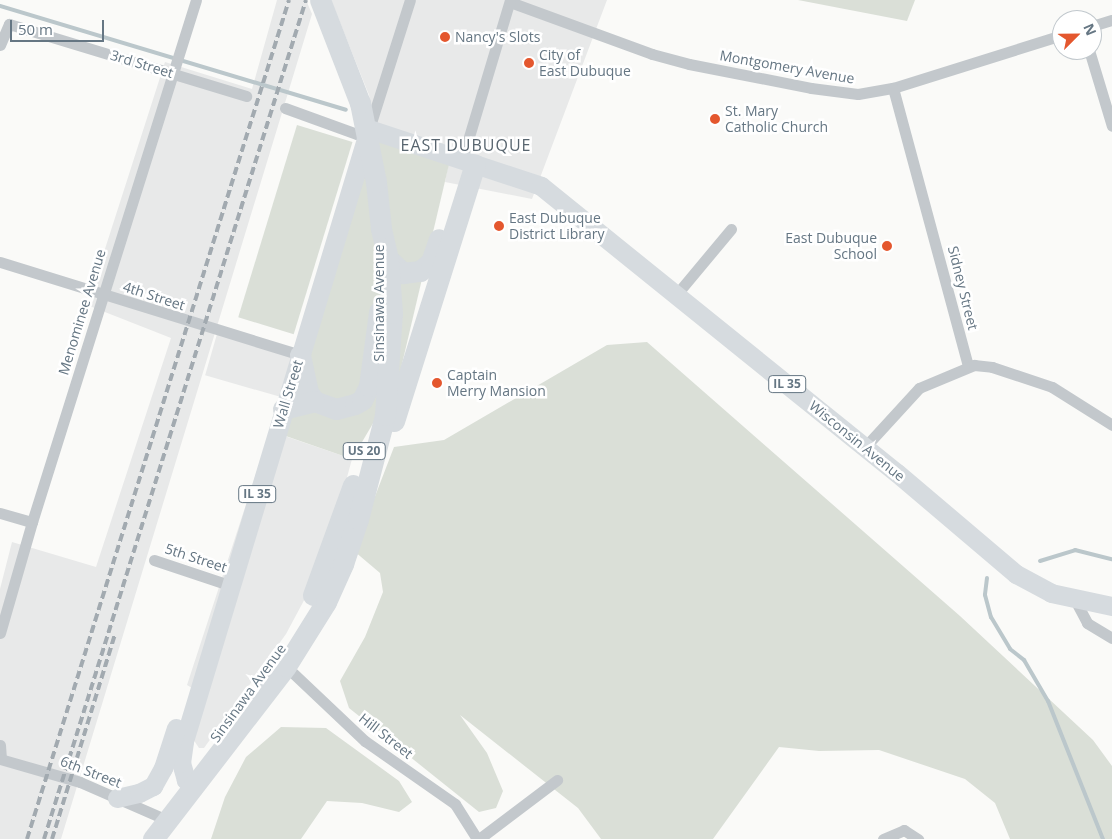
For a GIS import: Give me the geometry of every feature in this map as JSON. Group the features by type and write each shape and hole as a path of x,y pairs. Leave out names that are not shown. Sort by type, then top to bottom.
{"highway":[{"name":"US 20","path":"320,0 360,103 376,182 381,228"},
{"path":"388,259 403,273 420,271 431,262 468,162"},
{"path":"360,510 391,430 468,162"},
{"name":"Sinsinawa Avenue","path":"137,839 162,817 190,783 326,602 343,564 374,464 388,392 392,330 388,259 381,228"},
{"name":"Sinsinawa Avenue","path":"280,661 320,582 361,462 375,402 380,359 381,228"},
{"path":"283,409 314,401 336,409 362,400 369,386 379,312"},
{"path":"300,355 308,392 314,401"},
{"name":"Sinsinawa Avenue","path":"153,839 162,817"}],"main road":[{"name":"IL 35","path":"369,128 468,162"},
{"name":"Wall Street","path":"190,783 181,763 181,751 229,585 369,128"},
{"name":"Wisconsin Avenue","path":"468,162 541,186 865,447 1016,574 1051,593 1075,600 1112,606"},
{"path":"117,798 146,790 158,780 182,707 198,691"}],"street":[{"name":"Menominee Avenue","path":"0,634 32,522 196,0"},
{"name":"Wall Street","path":"369,128 410,0"},
{"path":"468,162 510,1"},
{"name":"Montgomery Avenue","path":"510,1 652,54 716,70 839,93 874,93 1052,38"},
{"name":"3rd Street","path":"0,45 9,24 174,69 246,96"},
{"path":"1092,60 1112,126"},
{"name":"Sidney Street","path":"893,88 968,366"},
{"path":"285,108 358,134 369,128"},
{"path":"676,294 731,229"},
{"name":"4th Street","path":"0,262 300,355"},
{"path":"865,447 919,388 968,366 986,366 1036,381 1112,425"},
{"path":"0,512 32,522"},
{"name":"5th Street","path":"154,560 229,585"},
{"path":"1075,600 1087,623 1112,638"},
{"name":"Hill Street","path":"280,661 365,741 454,804 478,839"},
{"path":"0,745 0,759"},
{"name":"6th Street","path":"0,759 71,778 162,817"},
{"path":"478,839 557,780"},
{"path":"888,836 909,831 918,839"}],"shaded area":[{"path":"277,0 306,0 312,14 61,839 0,839 0,589 12,542 96,567 171,338 87,305 165,62 252,89"},
{"path":"331,0 607,0 532,199 445,182 449,160 377,131 369,95"},
{"path":"798,0 915,0 907,21"},
{"path":"297,125 352,142 294,334 238,317"},
{"path":"373,131 450,160 398,381 352,459 277,433"},
{"path":"217,334 292,355 280,397 205,375"},
{"path":"647,342 960,616 1093,740 1112,766 1112,839 1010,839 995,803 965,779 879,750 819,751 779,747 713,839 601,839 578,808 460,715 487,753 503,791 496,808 479,812 349,708 340,681 365,637 383,592 380,573 354,551 394,447 444,440 607,345"},
{"path":"270,431 352,459 331,536 309,591 286,634 204,748 199,748 193,739 205,696 187,685"},
{"path":"281,727 326,728 399,781 412,802 399,812 362,803 327,801 301,839 211,839 225,797 246,757"}],"waterway":[{"path":"0,6 346,110"},
{"path":"1040,561 1075,550 1112,559"},
{"path":"987,578 985,595 991,617 1010,649 1024,660 1048,701 1103,839"}],"railway":[{"path":"27,839 289,0"},
{"path":"44,839 306,0"},
{"path":"52,839 115,634"}],"place":[{"name":"Nancy's Slots","path":"445,37"},
{"name":"City of East Dubuque","path":"529,63"},
{"name":"St. Mary Catholic Church","path":"715,119"},
{"name":"East Dubuque District Library","path":"499,226"},
{"name":"East Dubuque School","path":"887,246"},
{"name":"Captain Merry Mansion","path":"437,383"}],"district":[{"name":"EAST DUBUQUE","path":"466,145"}]}
